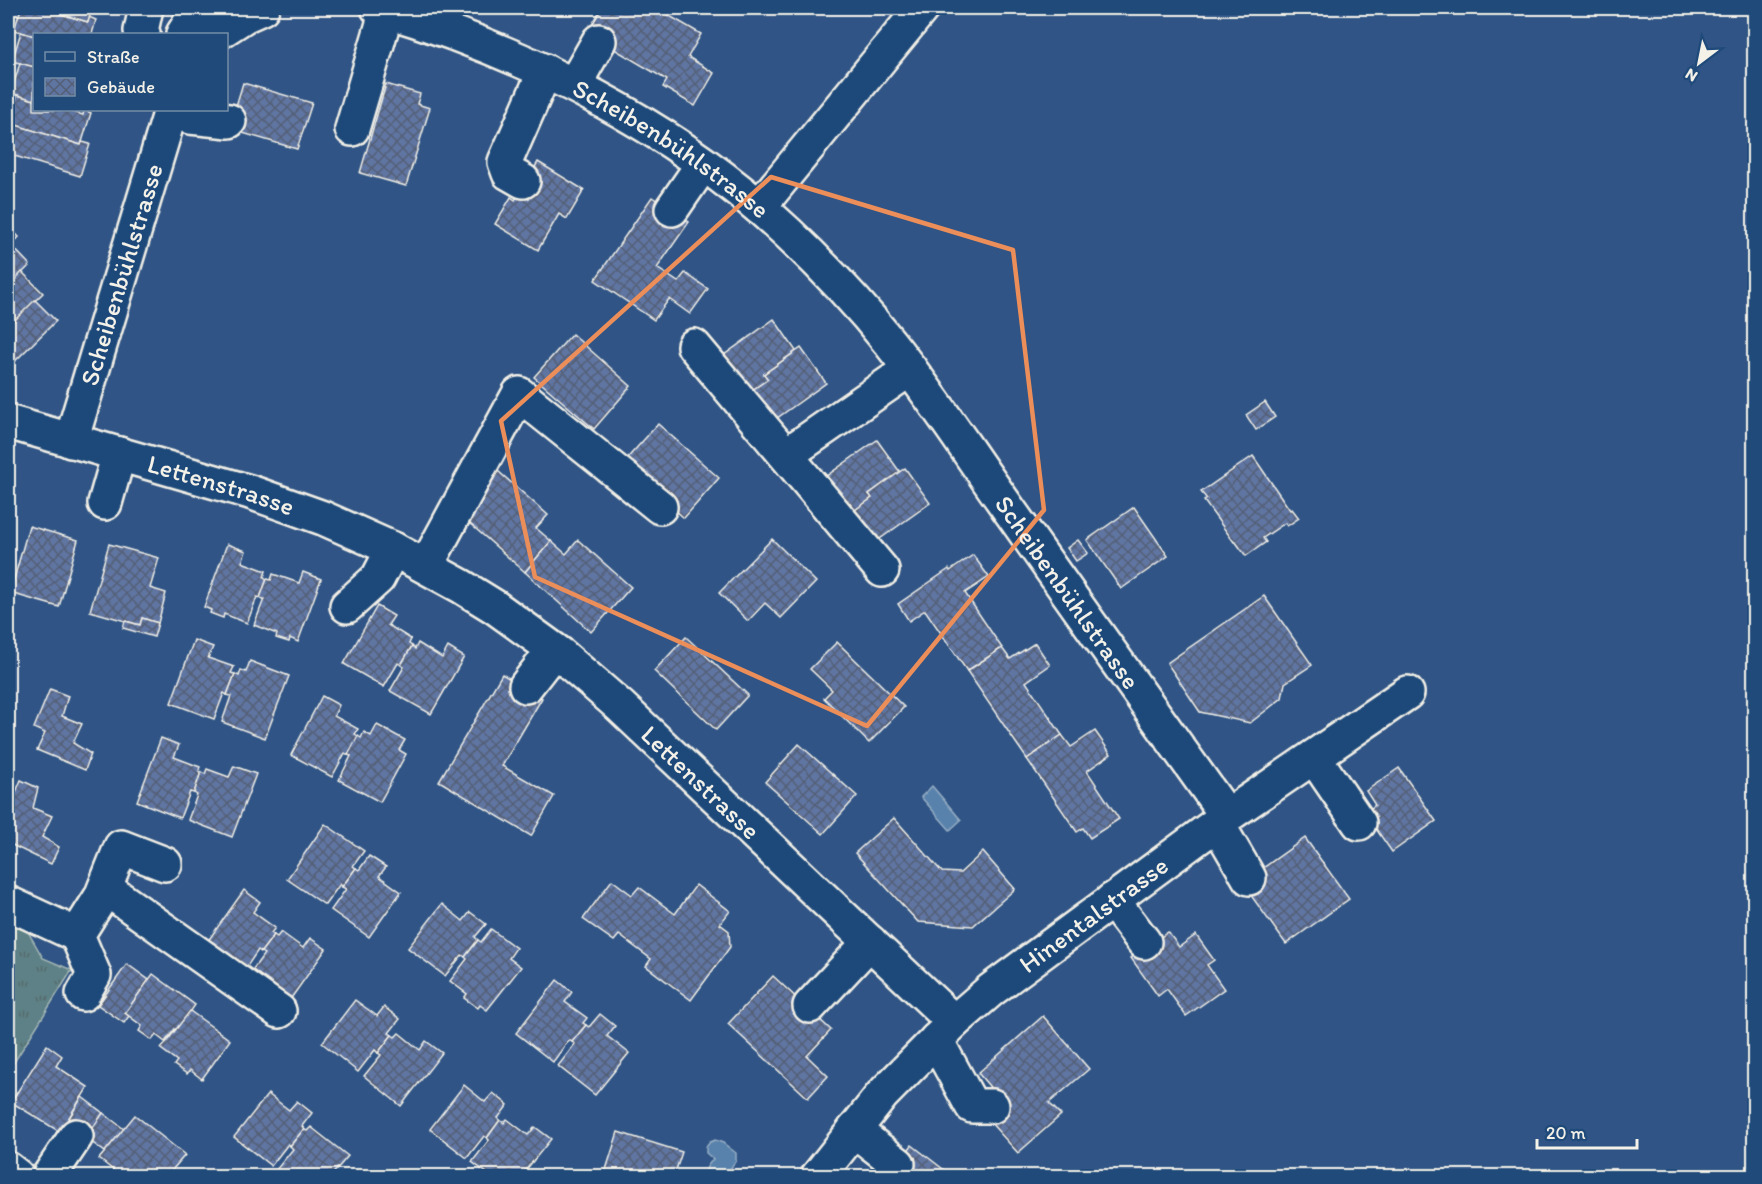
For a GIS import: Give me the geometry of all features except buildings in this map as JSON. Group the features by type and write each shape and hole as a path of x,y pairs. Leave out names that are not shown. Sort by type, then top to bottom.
{"street":[{"path":"142,33 146,8"},
{"path":"184,33 190,23 206,8"},
{"path":"218,33 244,16 262,8"},
{"path":"759,207 922,8"},
{"path":"352,129 383,9"},
{"name":"Scheibenbühlstrasse","path":"383,9 469,38 545,71 574,85 644,126 703,164 759,207 843,288 910,369 1116,662 1222,819 1250,878"},
{"path":"574,85 599,41"},
{"path":"523,181 509,173 505,162 545,71"},
{"name":"Scheibenbühlstrasse","path":"71,441 171,111"},
{"path":"174,111 190,117 229,121"},
{"path":"672,209 703,164"},
{"path":"694,346 882,570"},
{"path":"786,454 910,369"},
{"path":"426,566 519,394 660,507"},
{"name":"Lettenstrasse","path":"8,422 268,498 381,543 426,566 495,607 554,650 620,706 870,942 945,1031 972,1106 992,1106"},
{"path":"105,503 119,454"},
{"path":"526,686 554,650"},
{"name":"Hinentalstrasse","path":"818,1176 882,1095 945,1031 1024,964 1222,819 1407,693"},
{"path":"1314,757 1359,823"},
{"path":"77,935 105,888 121,846 165,864"},
{"path":"105,888 279,1011"},
{"path":"1112,900 1144,942"},
{"path":"8,903 77,935 94,975 83,994"},
{"path":"810,1006 870,942"},
{"path":"854,1130 898,1164"},
{"path":"49,1176 76,1136"},
{"path":"8,1169 17,1176"}],"highlighted area":[{"path":"771,177 1013,250 1044,510 867,726 535,577 501,421"}],"green space":[{"path":"8,922 27,930 43,958 72,970 8,1072"}],"water":[{"path":"932,786 961,820 950,830 921,797"},
{"path":"715,1140 736,1153 736,1160 726,1176 707,1176 706,1174 707,1167 713,1159 706,1153 706,1147"}]}
